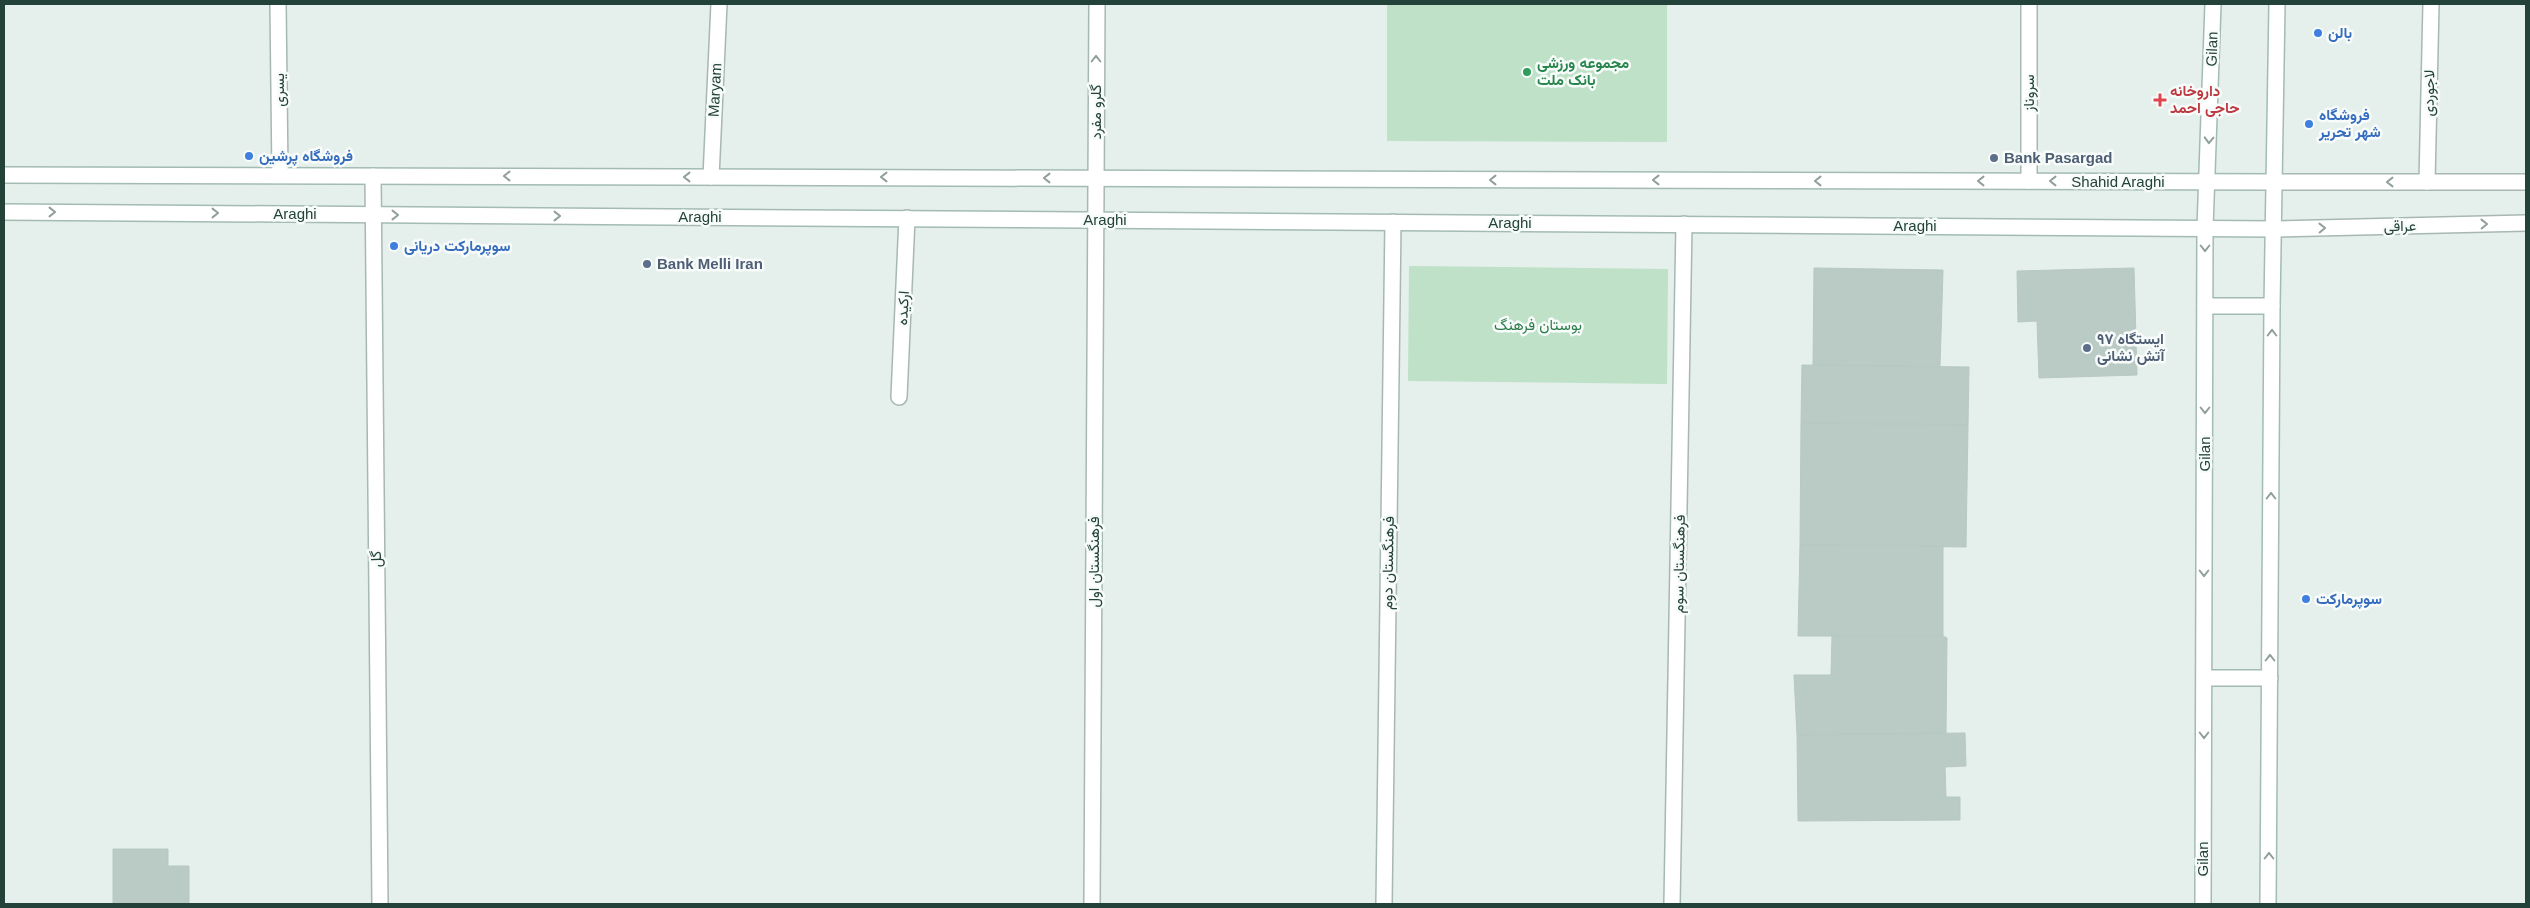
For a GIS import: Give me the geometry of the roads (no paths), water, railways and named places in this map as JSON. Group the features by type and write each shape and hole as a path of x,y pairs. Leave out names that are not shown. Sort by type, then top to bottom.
{"main road":[{"name":"یسری","path":"278,4 280,175"},
{"name":"Maryam","path":"711,177 719,4"},
{"name":"گلرو مفرد","path":"1095,220 1097,4"},
{"name":"سروناز","path":"2029,4 2029,182"},
{"name":"Gilan","path":"2203,904 2205,306 2213,4"},
{"path":"2268,904 2272,306 2277,4"},
{"name":"لاجوردی","path":"2427,182 2431,4"},
{"path":"4,175 2029,182"},
{"name":"گل","path":"373,176 380,904"},
{"name":"Shahid Araghi","path":"2029,182 2274,182"},
{"path":"2274,182 2526,182"},
{"name":"Araghi","path":"4,212 2206,228"},
{"name":"ارکیده","path":"899,397 907,218"},
{"name":"فرهنگستان اول","path":"1092,904 1095,220"},
{"name":"فرهنگستان دوم","path":"1384,904 1393,222"},
{"name":"عراقی","path":"2206,228 2273,229 2526,223"},
{"name":"فرهنگستان سوم","path":"1672,904 1684,224"},
{"path":"2205,306 2272,306"},
{"path":"2204,678 2270,678"}],"place":[{"name":"بالن","path":"2318,33"},
{"name":"مجموعه ورزشی بانک ملت","path":"1527,72"},
{"name":"داروخانه حاجی احمد","path":"2160,100"},
{"name":"فروشگاه شهر تحریر","path":"2309,124"},
{"name":"فروشگاه پرشین","path":"249,156"},
{"name":"Bank Pasargad","path":"1994,158"},
{"name":"سوپرمارکت دریانی","path":"394,246"},
{"name":"Bank Melli Iran","path":"647,264"},
{"name":"ایستگاه ۹۷ آتش نشانی","path":"2087,348"},
{"name":"سوپرمارکت","path":"2306,599"}],"park label":[{"name":"بوستان فرهنگ","path":"1538,325"}]}
